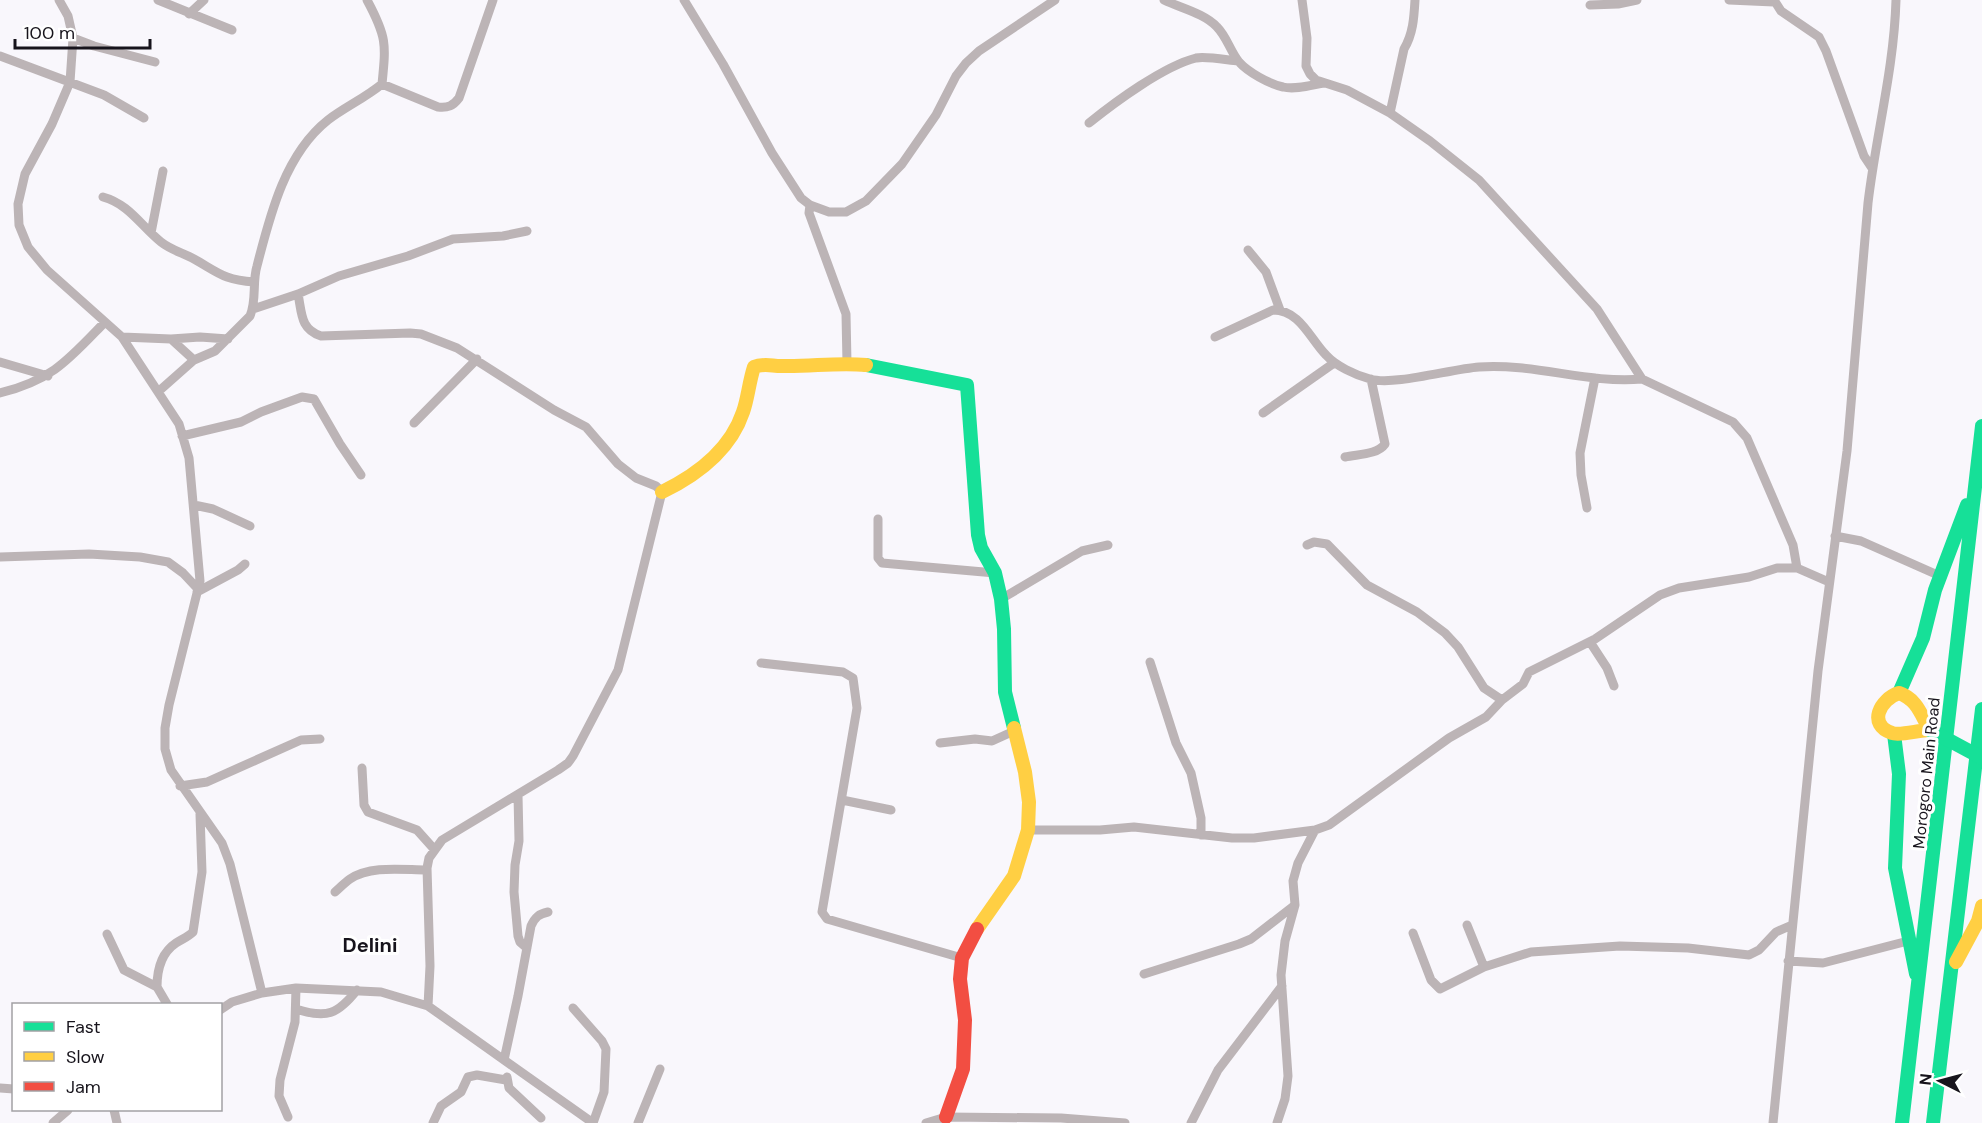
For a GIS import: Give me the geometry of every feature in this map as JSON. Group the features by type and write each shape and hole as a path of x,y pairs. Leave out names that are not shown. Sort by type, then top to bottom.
{"main road":[{"path":"662,492 700,471 728,441 742,414 754,367 760,364 869,365 967,385 978,535 981,548 995,573 1001,599 1004,629 1004,686 1029,802 1028,830 1014,876 971,938 962,958 960,979 965,1020 963,1069 946,1117"},
{"name":"Morogoro Main Road","path":"1902,1123 1982,426"},
{"path":"1899,693 1923,638 1940,576 1976,482"},
{"path":"1929,730 1918,705 1909,695 1899,693 1885,698 1880,705 1878,717 1888,732 1902,734 1915,730 1929,730 1982,758"},
{"path":"1933,1123 1982,709"},
{"path":"1894,734 1899,774 1895,868 1908,941 1919,985"},
{"path":"1951,971 1978,921 1982,906"}],"street":[{"path":"59,0 68,16 73,38 70,82 52,124 25,174 18,204 19,225 28,247 47,270 122,337 179,424 189,458 200,581 165,728 165,749 171,771 180,786 222,843 230,864 262,993"},
{"path":"158,0 232,30"},
{"path":"189,14 204,0"},
{"path":"367,0 382,31 386,47 382,84"},
{"path":"382,84 438,107 444,108 456,103 493,0"},
{"path":"684,0 723,64 772,153 801,198 810,205 829,212 846,212 866,201 902,164 936,116 956,76 966,63 1055,0"},
{"path":"1164,0 1212,22 1224,36 1238,61 1251,71 1281,87 1324,83"},
{"path":"1302,0 1307,38 1306,66 1310,74 1324,83 1347,90 1390,113 1444,152 1494,194 1597,309 1642,379"},
{"path":"1390,113 1404,49 1412,33 1415,0"},
{"path":"1590,5 1637,0"},
{"path":"1729,0 1774,1 1781,11 1819,37 1860,147 1872,168"},
{"path":"1773,1123 1788,961 1834,536 1847,451 1867,249 1872,168 1890,76 1896,0"},
{"path":"73,38 93,46 155,62"},
{"path":"0,56 104,95 144,118"},
{"path":"1089,123 1113,104 1175,66 1198,57 1238,61"},
{"path":"159,391 194,360 214,351 250,316 253,309 256,268 276,200 294,159 310,137 329,119 382,84"},
{"path":"151,233 163,171"},
{"path":"103,197 115,200 125,207 170,249 233,280 254,282"},
{"path":"810,205 809,213 846,314 847,363"},
{"path":"253,309 298,294 339,276 408,256 453,239 503,236 527,231"},
{"path":"1248,250 1266,272 1280,310"},
{"path":"298,294 304,325 314,334 321,336 376,333 422,334 458,348 554,410 586,427 618,464 636,478 656,486 662,492 618,670 568,763 442,840 429,858 427,870 430,966 428,1006"},
{"path":"1215,338 1273,310 1280,310 1302,323 1324,354 1334,363 1371,379 1395,379 1481,367 1512,367 1610,380 1642,379 1732,422 1741,429 1793,545 1797,568"},
{"path":"0,393 34,384 48,376 68,361 105,322"},
{"path":"122,337 228,339"},
{"path":"171,339 194,360"},
{"path":"414,423 438,402 477,359"},
{"path":"0,362 48,376"},
{"path":"1263,413 1334,363"},
{"path":"1587,508 1580,453 1595,378"},
{"path":"1345,457 1373,452 1385,444 1371,379"},
{"path":"182,436 241,422 261,412 302,397 309,397 314,399 361,475"},
{"path":"194,505 213,509 250,526"},
{"path":"878,519 878,558 880,562 995,573"},
{"path":"1834,536 1861,541 1940,576"},
{"path":"1307,545 1314,542 1328,544 1367,585 1417,612 1445,633 1458,647 1484,688 1502,700"},
{"path":"1001,599 1082,551 1108,545"},
{"path":"0,557 96,554 149,558 168,562 183,573 198,590"},
{"path":"198,590 238,570 245,564"},
{"path":"1028,830 1100,830 1134,827 1232,838 1254,838 1315,830 1329,825 1449,738 1486,717 1502,700 1524,684 1529,672 1590,642 1660,595 1679,588 1743,578 1777,568 1797,568 1829,582"},
{"path":"1590,642 1607,668 1614,686"},
{"path":"1150,662 1176,743 1191,773 1201,818 1202,835"},
{"path":"762,663 843,672 853,678 856,708 822,912 828,919 962,958"},
{"path":"940,743 975,739 992,741 1014,731"},
{"path":"180,786 207,782 301,740 320,739"},
{"path":"362,768 364,805 368,812 417,830 434,849"},
{"path":"518,795 519,841 514,892 518,936 520,942 527,948"},
{"path":"842,800 891,810"},
{"path":"166,1003 157,987 157,971 165,953 193,932 202,872 200,812"},
{"path":"1277,1123 1285,1099 1288,1076 1282,986 1285,941 1294,905 1293,881 1315,830"},
{"path":"335,892 350,879 362,873 377,870 427,870"},
{"path":"1144,975 1251,939 1294,905"},
{"path":"541,1118 509,1088 506,1080 527,948 534,919 548,912"},
{"path":"1467,925 1484,967"},
{"path":"1413,933 1431,980 1440,989 1484,967 1531,952 1620,946 1688,948 1749,955 1759,950 1776,932 1792,925"},
{"path":"107,934 124,970 157,987"},
{"path":"1788,961 1823,963 1908,941"},
{"path":"1191,1123 1218,1070 1282,986"},
{"path":"288,1117 279,1096 280,1080 295,1022 297,988"},
{"path":"222,1009 232,1002 262,993 297,988 381,992 428,1006 593,1123 604,1092 606,1049 602,1041 573,1008"},
{"path":"296,1009 318,1013 334,1012 343,1008 357,990"},
{"path":"638,1123 660,1069"},
{"path":"433,1123 441,1106 461,1092 468,1077 477,1075 506,1080"},
{"path":"53,1123 67,1111"},
{"path":"926,1123 946,1117 1125,1123"}],"traffic: fast":[{"path":"866,365 967,385 978,535 981,548 995,573 1001,599 1005,692 1014,728"},
{"path":"1902,1123 1982,426"},
{"path":"1899,693 1923,638 1935,590 1967,505"},
{"path":"1933,1123 1982,709"},
{"path":"1930,730 1982,758"},
{"path":"1894,734 1899,774 1895,868 1916,974"}],"traffic: slow":[{"path":"662,492 700,470 730,439 743,412 754,367 764,365 866,365"},
{"path":"1899,693 1914,703 1930,730 1895,734 1884,729 1878,718 1879,712 1886,701 1899,693"},
{"path":"977,929 1014,876 1028,830 1029,802 1025,772 1014,728"},
{"path":"1956,962 1978,921 1982,906"}],"traffic: jam":[{"path":"946,1117 963,1069 965,1020 960,979 962,958 977,929"}],"district":[{"name":"Delini","path":"370,945"}]}
